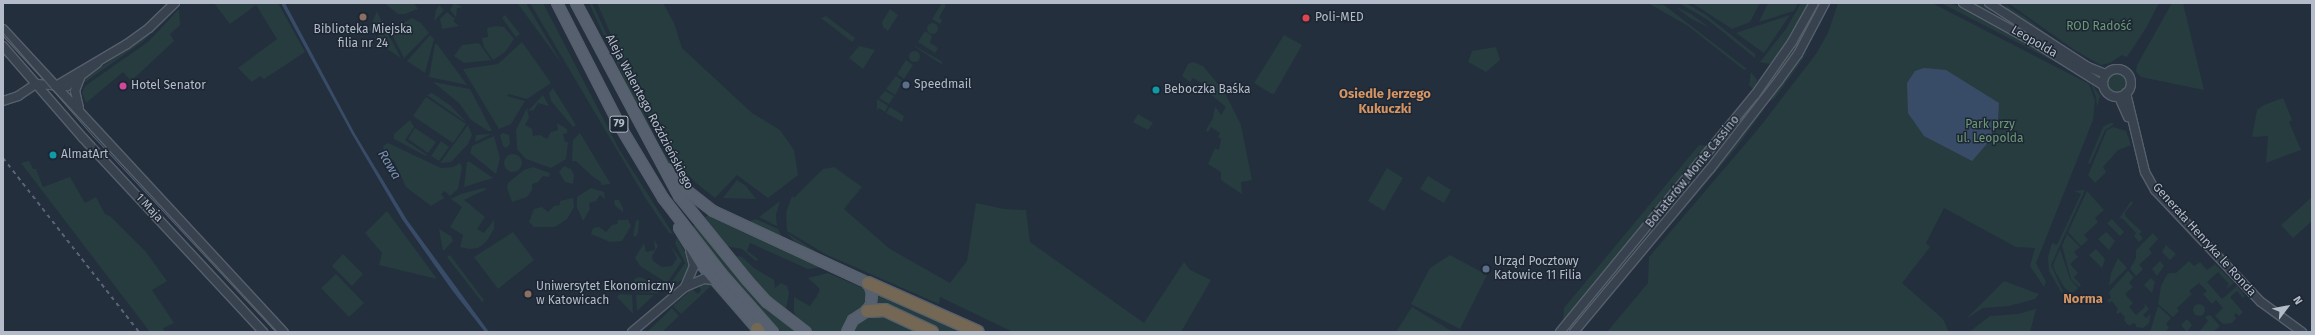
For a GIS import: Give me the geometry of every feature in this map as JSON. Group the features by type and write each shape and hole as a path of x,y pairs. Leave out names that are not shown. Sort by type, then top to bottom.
{"highway":[{"path":"868,283 978,332"},
{"path":"867,311 885,310 932,332"}],"main road":[{"path":"551,3 580,47"},
{"name":"79","path":"557,3 640,163 663,198 708,258 773,332"},
{"name":"Aleja Walentego Roździeńskiego","path":"576,3 678,196 717,245 767,302 806,332"},
{"path":"584,3 609,66"},
{"path":"656,155 686,190 713,211 868,283 873,296 867,311 853,320 847,332"},
{"name":"79","path":"663,198 687,243 714,280 759,331"}],"street":[{"path":"3,101 18,96 36,84 67,86 80,78 98,62 144,32 175,3"},
{"name":"Bohaterów Monte Cassino","path":"1560,332 1755,94 1792,42 1814,3"},
{"name":"Bohaterów Monte Cassino","path":"1574,332 1710,169 1780,80 1798,54 1825,3"},
{"name":"Leopolda","path":"1963,3 2058,56 2103,86"},
{"name":"Leopolda","path":"1989,3 2088,67 2105,74"},
{"path":"1994,20 2000,9"},
{"name":"1 Maja","path":"3,29 284,332"},
{"name":"1 Maja","path":"3,46 53,103 264,332"},
{"path":"53,103 56,86 84,67 98,62"},
{"path":"2119,68 2127,73 2131,82 2123,95 2110,95 2103,86 2105,74 2119,68"},
{"path":"36,84 40,69"},
{"path":"80,78 75,96 83,115"},
{"name":"Generała Henryka le Ronda","path":"2123,95 2134,128 2145,172 2155,190 2261,302 2302,332"},
{"path":"685,287 694,266 687,243"},
{"path":"632,332 685,287 704,279 714,280"}],"green space":[{"path":"214,3 278,3 305,52 264,79 260,76 252,82 238,68 277,39 256,5 230,24"},
{"path":"384,3 414,3 418,9 405,14 398,14"},
{"path":"454,3 463,7 457,8 456,17 450,10"},
{"path":"517,3 526,3 562,64 518,4"},
{"path":"530,3 543,3 619,149 673,234 669,233 646,199"},
{"path":"589,3 592,3 659,145 679,173 700,194 699,197 673,171 662,154 631,94"},
{"path":"597,3 663,3 674,23 682,48 752,113 780,130 794,150 798,175 768,198 737,175 715,198 696,183 676,162 662,141 639,98"},
{"path":"942,3 946,5 939,18 942,20 940,24 932,19"},
{"path":"1648,3 1664,5 1747,69 1744,70 1688,26"},
{"path":"1679,3 1686,3 1706,15 1755,54 1755,58 1708,20"},
{"path":"1692,3 1760,3 1750,22 1732,29"},
{"path":"1768,3 1798,3 1794,11 1759,22"},
{"path":"1801,3 1810,3 1779,54 1770,64 1760,62 1786,29"},
{"name":"Park przy ul. Leopolda","path":"1838,3 1932,3 2089,84 2095,101 2093,120 2036,263 2046,282 2044,287 2030,266 2035,248 2016,247 1944,208 1926,243 1930,247 1902,283 1943,319 1949,332 1607,332 1648,283 1649,257 1759,128 1816,54 1828,33"},
{"path":"1941,3 1950,3 1974,13 2054,56 2086,78"},
{"path":"1970,3 1981,3 1995,11 1988,12"},
{"name":"ROD Radość","path":"2008,3 2159,3 2146,28 2127,57 2122,55 2110,63 2101,65 2076,51"},
{"path":"2172,3 2183,3 2204,90 2141,77 2136,72 2137,65"},
{"path":"439,5 444,10 434,21 436,10"},
{"path":"2005,5 2022,15 2077,56 2070,53 2007,9"},
{"path":"1676,7 1691,14 1710,28 1690,18"},
{"path":"179,9 180,25 170,34 174,41 131,81 123,72 86,103 82,93 85,86 148,42"},
{"path":"890,9 898,15 888,31 883,27 882,22"},
{"path":"377,11 383,25 381,30 373,35 369,30"},
{"path":"447,12 455,19 453,21 459,26 442,29 440,19"},
{"path":"505,15 520,34 516,37 502,18"},
{"path":"1790,15 1764,53 1736,33"},
{"path":"826,16 855,38 852,42 821,18"},
{"path":"169,17 142,42 81,85 85,78 140,41"},
{"path":"1810,17 1795,51 1780,72 1776,74"},
{"path":"412,18 421,23 429,33 404,58 390,30"},
{"path":"932,22 936,24 938,28 936,32 932,34 928,32 926,28 928,24"},
{"path":"495,26 504,27 514,39 505,52 493,60 484,47 482,38 488,37 487,28"},
{"path":"386,31 401,58 376,42 374,38"},
{"path":"925,31 932,36 930,43 938,48 935,53 918,42"},
{"path":"430,35 434,39 425,73 407,61"},
{"path":"1284,35 1302,45 1274,94 1254,83"},
{"path":"522,42 551,83 527,99 509,94 507,96 525,101 511,124 499,129 463,69 498,64"},
{"path":"479,43 491,60 464,63 454,56 462,45"},
{"path":"435,44 437,44 467,85 429,77"},
{"path":"1813,45 1775,98 1769,102 1790,73"},
{"path":"859,46 875,50 863,69 849,58"},
{"path":"915,47 941,61 943,65"},
{"path":"1496,47 1500,60 1486,72 1468,62 1472,51"},
{"path":"914,50 918,52 920,56 918,60 914,62 910,60 908,56 910,52"},
{"path":"906,60 913,65 904,79 897,74"},
{"path":"1193,62 1203,66 1224,91 1241,125 1252,180 1241,182 1242,194 1221,180 1221,172 1208,164 1215,148 1219,150 1221,139 1218,137 1220,133 1211,127 1208,132 1206,130 1213,118 1215,106 1221,115 1226,107 1209,93 1211,88 1193,78 1190,82 1182,76 1188,64"},
{"path":"1751,72 1757,80 1754,90 1749,85"},
{"path":"2116,72 2123,75 2126,82 2123,89 2116,92 2109,89 2106,82 2109,75"},
{"path":"896,76 903,81 895,95 886,89"},
{"path":"433,82 470,89 492,131 488,131 471,120 459,103"},
{"path":"2091,83 2100,96 2097,107 2096,97"},
{"path":"553,88 576,125 573,127 551,101 549,93"},
{"path":"885,91 894,96 889,104 879,98"},
{"path":"432,93 451,106 467,123 427,95"},
{"path":"543,95 549,106 538,103 534,110 528,111"},
{"path":"426,97 466,124 453,143 413,116"},
{"path":"2283,98 2292,120 2289,122 2301,150 2266,163 2268,136 2252,137 2257,110 2264,105"},
{"path":"877,99 888,106 885,112 879,108 877,111"},
{"path":"890,107 904,116 902,122 886,113"},
{"path":"1766,107 1736,148 1641,260 1641,257"},
{"path":"527,108 529,118 525,125 532,129 533,136 540,135 547,139 551,132 558,130 557,123 567,129 567,133 563,134 565,142 568,142 566,159 551,168 526,159 517,149 516,130"},
{"path":"1138,114 1153,123 1148,130 1133,122"},
{"path":"410,120 414,127 405,140 427,155 426,156 394,139 394,134"},
{"path":"2113,123 2113,125 2105,130 2090,164 2088,163 2103,127"},
{"path":"468,125 472,135 468,144 451,162 440,163"},
{"path":"2113,127 2126,131 2131,145 2118,150 2103,167 2106,172 2095,183 2088,175 2107,130"},
{"path":"415,128 436,142 428,153 408,139"},
{"path":"503,133 509,135 510,144 506,148 503,146 500,135"},
{"path":"580,133 610,184 601,185 601,182 576,161 572,161 573,140"},
{"path":"491,134 475,142 476,135"},
{"path":"494,136 500,158 496,174 470,153 472,146"},
{"path":"441,141 449,147 439,161 431,156"},
{"path":"388,143 441,168 453,167 460,163 462,167 458,189 450,196 445,191 441,194 444,198 431,206 406,187 394,161 384,153 383,146"},
{"path":"1699,145 1706,146 1701,156 1563,322 1564,308"},
{"path":"513,154 519,157 522,163 519,169 513,172 507,169 504,163 507,157"},
{"path":"29,161 33,169 36,169 43,187 70,177 85,203 96,197 105,214 110,216 146,252 167,281 152,290 174,323 163,328 165,332 150,332 21,163"},
{"path":"467,162 470,162 493,178 464,187"},
{"path":"564,166 571,169 574,175 573,184 565,182 559,172"},
{"path":"533,167 550,173 549,177 543,176 538,182 532,184 532,190 527,197 512,202 507,188 508,183 524,170"},
{"path":"834,167 862,187 844,209 890,249 950,283 967,261 976,203 1004,209 1026,210 1030,242 1144,323 1184,262 1190,270 1211,280 1181,332 1013,332 940,297 939,304 825,254 787,231 786,213 792,196 794,198 823,169"},
{"path":"1387,168 1403,178 1384,211 1368,201"},
{"path":"1428,176 1451,190 1444,203 1420,189"},
{"path":"737,180 746,186 756,199 723,198"},
{"path":"483,188 487,189 464,200 485,217 477,229 484,233 494,220 494,229 486,242 478,248 469,249 460,247 463,235 450,227 462,207 451,199 461,194"},
{"path":"591,188 604,192 605,199 600,195 596,201 589,203 590,209 583,221 577,207 577,197"},
{"path":"2085,190 2051,265 2065,296 2064,297 2049,271 2048,257 2052,243 2057,245 2081,194 2075,191"},
{"path":"2087,191 2104,210 2095,218 2098,222 2084,235 2088,240 2081,246 2068,232"},
{"path":"2312,197 2312,221 2293,238 2281,225"},
{"path":"573,198 574,207 567,219 555,227 534,227 529,222 534,209 542,207 548,212 554,206 560,205 560,201"},
{"path":"614,200 619,200 623,208 623,212 615,206"},
{"path":"780,201 776,215 777,226 759,217"},
{"path":"2131,201 2133,203 2125,212 2125,216 2142,232 2139,234 2143,238 2139,242 2134,236 2136,233 2122,218 2119,219"},
{"path":"387,211 437,279 379,265 382,253 365,233"},
{"path":"710,214 823,267 808,269 750,243 747,251 758,259 756,261 742,249 725,246 703,219"},
{"path":"627,218 631,226 622,241 610,242 591,234 593,228 599,227 606,232 612,225 618,224 617,220 627,220"},
{"path":"756,219 778,229 783,239 747,222"},
{"path":"2112,219 2124,232 2120,236 2107,223"},
{"path":"639,220 638,233 636,237 633,235 636,221"},
{"path":"695,225 726,262 799,332 781,332 712,253 692,227"},
{"path":"439,229 451,236 453,241 443,251"},
{"path":"513,232 534,260 498,289 474,257"},
{"path":"2106,232 2115,241 2109,250 2098,239"},
{"path":"787,233 823,256 881,281 878,283 824,258 794,241"},
{"path":"2153,233 2158,239 2149,249 2152,253 2139,265 2143,269 2136,276 2130,269 2136,258 2136,250"},
{"path":"2067,234 2080,247 2074,252 2078,257 2070,264 2078,273 2074,277 2081,285 2079,287 2071,279 2062,246"},
{"path":"677,238 691,262 686,278 673,285 670,284 685,263 675,243"},
{"path":"654,239 658,246 652,256 653,261 662,267 672,266 677,258 670,245 682,261 667,283 640,266 635,258 644,243 646,252 655,250"},
{"path":"2166,245 2176,254 2170,260 2162,252"},
{"path":"2060,249 2070,279 2078,288 2072,294 2064,287 2053,265"},
{"path":"2096,249 2105,259 2102,268 2089,255"},
{"path":"343,254 363,274 352,286 332,266"},
{"path":"450,255 484,300 482,302 447,257"},
{"path":"732,255 742,257 754,268 774,280 775,288 781,283 787,286 789,293 786,309 782,309 767,295"},
{"path":"1450,255 1487,275 1460,329 1411,304 1430,268"},
{"path":"2118,258 2127,268 2109,286 2111,273"},
{"path":"2160,261 2164,266 2157,276 2152,269"},
{"path":"2189,261 2194,266 2200,262 2207,270 2215,264 2234,283 2226,289 2229,284 2218,272 2207,282 2222,299 2237,286 2245,296 2243,298 2237,291 2230,297 2243,312 2239,316 2236,313 2234,315 2236,318 2232,323 2223,324 2215,316 2223,308 2216,300 2212,304 2203,294 2207,291 2199,283 2189,291 2192,294 2177,308 2179,311 2173,317 2158,304 2161,286 2166,276 2169,273 2176,273"},
{"path":"2128,271 2134,277 2129,283 2133,287 2125,294 2133,303 2129,307 2136,315 2145,307 2144,303 2149,309 2143,315 2146,318 2151,314 2149,323 2143,328 2136,327 2136,324 2132,323 2131,326 2127,324 2124,320 2125,317 2120,312 2118,314 2116,312 2118,309 2112,301 2109,303 2107,300 2111,298 2109,292"},
{"path":"828,273 867,290 867,304 844,332 813,332 798,321 794,312 794,297 810,306 820,289 808,278"},
{"path":"336,274 364,303 349,317 321,288"},
{"path":"639,277 661,289 657,293 635,292 634,279"},
{"path":"2151,278 2155,282 2152,293 2144,285"},
{"path":"2004,281 2039,294 2035,299 2009,306 1983,308 1966,319"},
{"path":"711,282 756,332 751,332 711,286 681,314 673,306 692,289 698,294 701,290 698,284"},
{"path":"876,293 969,332 938,332 933,327 876,305"},
{"path":"620,294 632,295 633,314 617,297"},
{"path":"636,295 654,295 637,311"},
{"path":"2197,304 2201,304 2205,310 2201,316 2197,316 2193,312 2193,308"},
{"path":"2158,306 2171,318 2166,324 2169,328 2165,332 2150,332"},
{"path":"1412,307 1453,332 1396,332"},
{"path":"672,308 679,316 662,332 647,332"},
{"path":"2036,309 2030,332 1969,332 1990,316 2018,314"},
{"path":"877,313 925,332 852,332 863,318"},
{"path":"2210,315 2220,326 2213,332 2199,332 2208,321 2205,317"},
{"path":"2187,319 2192,325 2187,332 2181,325"}],"water":[{"path":"281,3 285,3 355,134 407,220 489,332 485,332 452,290 402,219 352,134"},
{"path":"1924,68 1946,70 1999,103 1998,121 1986,145 1972,161 1924,136 1908,113 1907,83 1915,71"}],"tram line":[{"path":"3,33 93,136 276,332"}],"railway":[{"path":"3,158 139,332"}],"place":[{"name":"Biblioteka Miejska filia nr 24","path":"363,17"},
{"name":"Poli-MED","path":"1306,18"},
{"name":"Speedmail","path":"906,85"},
{"name":"Hotel Senator","path":"123,86"},
{"name":"Beboczka Baśka","path":"1156,90"},
{"name":"AlmatArt","path":"53,155"},
{"name":"Urząd Pocztowy Katowice 11 Filia","path":"1486,269"},
{"name":"Uniwersytet Ekonomiczny w Katowicach","path":"528,294"}],"district":[{"name":"Osiedle Jerzego Kukuczki","path":"1385,102"},
{"name":"Norma","path":"2083,299"}],"water label":[{"name":"Rawa","path":"389,165"}]}
